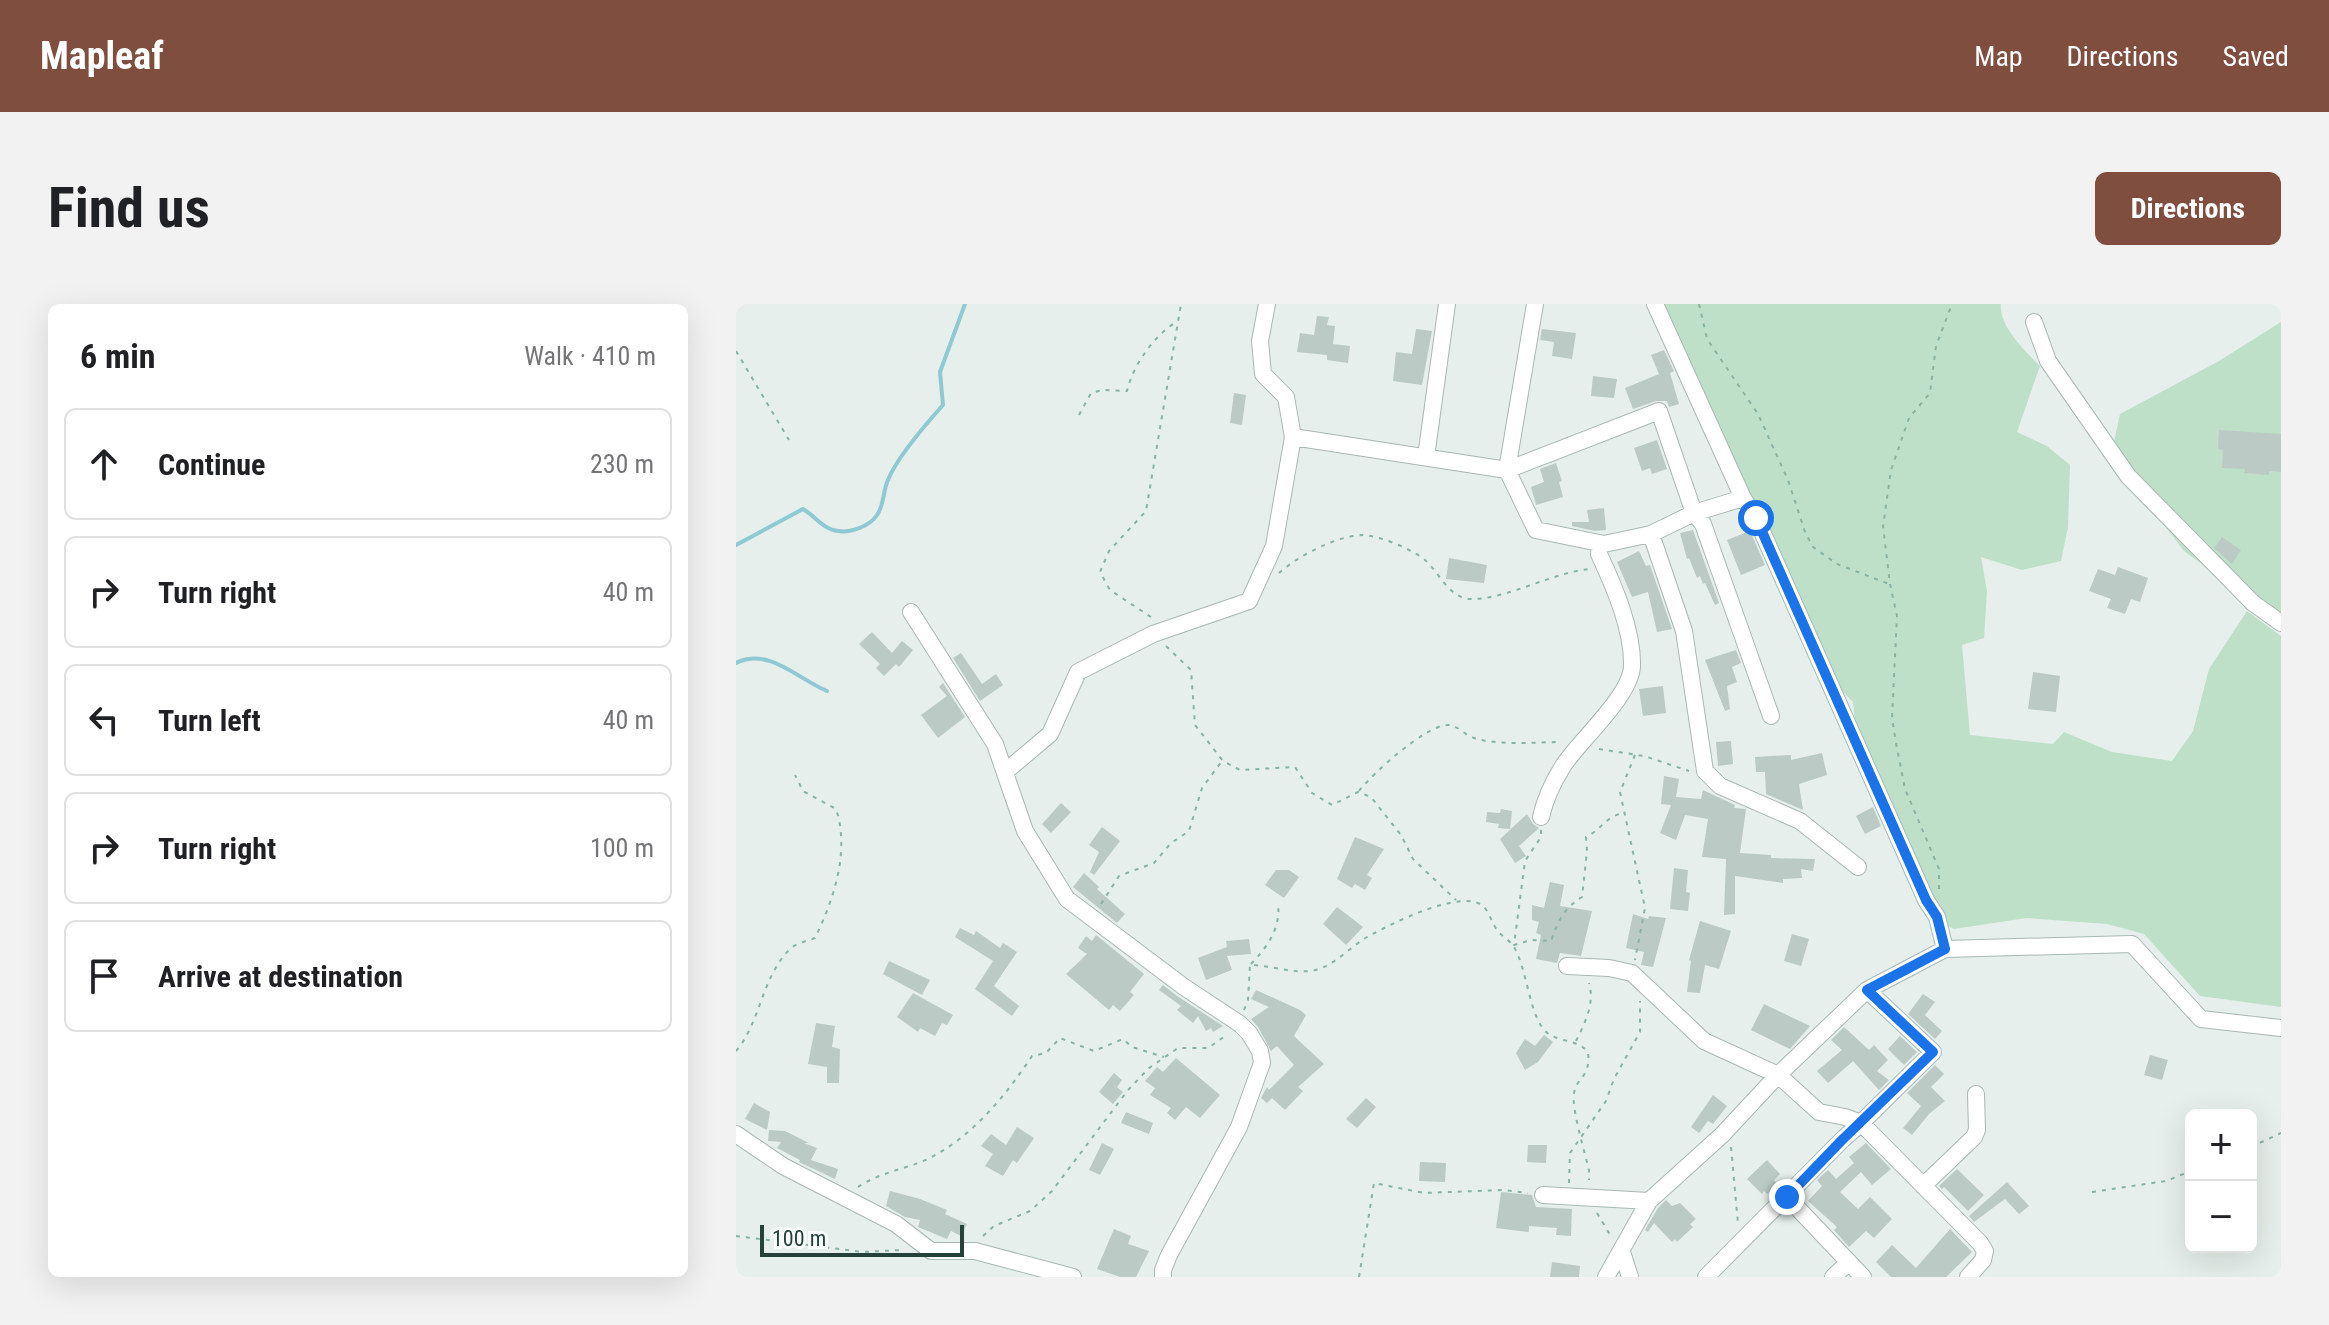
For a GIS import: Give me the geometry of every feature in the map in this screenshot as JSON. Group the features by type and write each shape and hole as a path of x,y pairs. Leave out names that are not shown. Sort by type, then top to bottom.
{"street":[{"path":"1005,772 1050,734 1078,672 1153,634 1249,601 1274,546 1293,437 1286,397 1263,374 1260,341 1267,304"},
{"path":"1426,457 1447,304"},
{"path":"1535,304 1527,366 1507,470 1536,530 1604,544 1651,534 1694,513 1743,498"},
{"path":"1655,304 1743,498 1756,518 1926,900 1937,917 1945,949"},
{"path":"2034,322 2048,361 2128,476 2253,603 2281,623"},
{"path":"1293,437 1507,470 1659,411 1771,716"},
{"path":"1651,534 1684,631 1705,771 1720,786 1800,821 1858,867"},
{"path":"1541,817 1550,790 1564,765 1613,705 1632,669 1627,628 1599,550 1604,544"},
{"path":"911,612 989,733 1025,831 1067,899 1184,987 1240,1024 1260,1051 1262,1063 1239,1127 1169,1255 1163,1277"},
{"path":"1606,1277 1649,1201 1730,1127 1778,1075 1867,990 1945,949 2132,944 2201,1019 2281,1028"},
{"path":"1575,966 1632,973 1704,1041 1778,1075 1819,1112 1861,1123 1980,1243 1985,1251 1983,1260 1968,1277"},
{"path":"1706,1277 1933,1052 1867,990"},
{"path":"1923,1186 1974,1137 1977,1130 1976,1094"},
{"path":"736,1134 783,1166 896,1224 931,1251 975,1251 1073,1277"},
{"path":"1543,1195 1649,1201"},
{"path":"1787,1197 1863,1277"},
{"path":"1622,1252 1630,1277"},
{"path":"1833,1277 1849,1262"}],"path":[{"path":"1181,304 1146,511 1109,551 1100,572 1110,590 1157,621 1153,634 1191,670 1195,725 1223,761 1240,770 1295,767 1312,793 1332,805 1358,792 1371,776 1400,752 1427,733 1447,724 1482,741 1566,742 1644,756 1692,772 1705,771"},
{"path":"1699,304 1707,339 1758,414 1788,480 1813,547 1837,564 1890,584"},
{"path":"1939,898 1939,869 1905,789 1892,718 1897,616 1883,526 1891,470 1909,418 1930,393 1936,346 1952,304"},
{"path":"1079,415 1091,393 1127,391 1129,380 1153,344 1165,328 1178,321"},
{"path":"736,351 789,440"},
{"path":"1278,575 1297,558 1324,546 1363,535 1398,544 1425,560 1446,587 1468,599 1507,592 1568,571 1605,567"},
{"path":"1091,917 1119,876 1154,863 1171,843 1189,831 1202,788 1223,761"},
{"path":"736,1051 745,1041 766,984 793,947 815,938 829,910 841,853 840,822 836,809 803,791 795,775"},
{"path":"1358,792 1371,797 1401,835 1413,859 1457,900"},
{"path":"1514,945 1531,940 1551,941 1558,920 1568,907 1582,897 1586,837 1596,832 1611,816 1625,813"},
{"path":"1541,817 1541,837 1525,861 1514,945 1542,1028 1557,1040 1575,1042 1588,1052 1590,1063 1585,1077 1574,1090 1573,1102 1589,1170 1589,1198 1622,1252"},
{"path":"1250,965 1301,972 1321,968 1368,937 1436,906 1457,900 1477,902 1486,909 1497,931 1514,945"},
{"path":"975,1251 982,1237 994,1226 1030,1211 1052,1191 1128,1090 1149,1068 1178,1048 1208,1048 1240,1024 1248,1000 1250,965 1276,930 1278,903"},
{"path":"1575,966 1592,996 1586,1022 1575,1042"},
{"path":"848,1201 857,1188 867,1181 922,1161 963,1137 1019,1076 1032,1056 1046,1053 1060,1038 1094,1051 1123,1039 1132,1047 1164,1057"},
{"path":"1730,1127 1740,1241"},
{"path":"2257,1144 2281,1133"},
{"path":"2092,1192 2166,1181 2185,1173"},
{"path":"1359,1277 1374,1183 1424,1193 1503,1190 1543,1195"},
{"path":"736,1236 862,1252 905,1249"}],"green space":[{"path":"1663,304 2001,304 2008,329 2040,366 2017,432 2047,446 2070,465 2068,527 2061,561 2022,570 1981,557 1987,591 1984,638 1962,645 1970,735 2053,744 2064,732 2112,752 2172,761 2193,731 2209,669 2247,611 2281,636 2281,1007 2200,996 2144,934 2107,924 2027,918 1954,929 1940,922 1856,732 1853,702 1839,688 1797,601"},
{"path":"2281,322 2281,622 2184,551 2111,456 2120,414 2219,361"}],"building":[{"path":"1317,316 1329,317 1327,325 1335,326 1333,344 1350,346 1348,363 1327,360 1327,355 1297,352 1300,333 1314,335"},
{"path":"1416,329 1432,331 1422,385 1393,381 1396,352 1412,354"},
{"path":"1542,329 1576,333 1572,359 1552,356 1554,342 1540,340"},
{"path":"1664,350 1674,371 1670,373 1679,404 1669,407 1667,401 1656,401 1633,409 1625,388 1659,374 1651,355"},
{"path":"1593,376 1617,379 1614,398 1591,396"},
{"path":"1234,393 1246,395 1242,425 1230,423"},
{"path":"2219,430 2281,434 2281,472 2269,471 2269,475 2222,468 2223,450 2218,449"},
{"path":"1657,440 1667,469 1652,474 1650,468 1642,471 1634,448"},
{"path":"1556,463 1563,497 1536,505 1531,487 1544,482 1540,469"},
{"path":"1604,508 1606,530 1572,526 1572,522 1589,522 1587,510"},
{"path":"1693,530 1719,603 1715,605 1705,583 1700,576 1697,578 1687,559 1680,533"},
{"path":"1750,531 1765,565 1741,575 1727,540"},
{"path":"2222,537 2241,550 2232,564 2214,548"},
{"path":"1639,551 1646,566 1650,565 1672,629 1657,632 1648,592 1632,597 1617,562"},
{"path":"1449,558 1487,565 1484,583 1446,579"},
{"path":"2118,567 2148,578 2140,602 2131,599 2125,614 2107,608 2111,599 2089,591 2098,569 2115,575"},
{"path":"872,632 892,653 902,641 913,650 899,667 896,664 884,676 876,668 880,664 859,644"},
{"path":"1736,650 1741,663 1732,667 1737,682 1727,686 1730,709 1725,711 1705,660"},
{"path":"961,653 982,684 996,674 1003,685 980,701 953,658"},
{"path":"2033,672 2060,676 2056,712 2028,709"},
{"path":"943,683 965,717 938,738 921,715 947,696 939,687"},
{"path":"1663,686 1666,713 1643,716 1639,689"},
{"path":"1731,741 1733,764 1718,766 1716,742"},
{"path":"1822,753 1827,775 1799,784 1803,810 1766,794 1765,772 1756,772 1755,757 1791,755 1791,760"},
{"path":"1664,776 1679,779 1676,797 1701,799 1703,790 1735,805 1734,808 1746,809 1740,853 1771,855 1771,858 1815,859 1813,871 1801,869 1802,878 1783,879 1783,883 1735,876 1735,914 1724,915 1726,859 1702,857 1708,819 1685,815 1676,840 1660,833 1671,805 1661,804"},
{"path":"1061,803 1071,812 1051,833 1042,824"},
{"path":"1873,807 1881,826 1865,834 1856,816"},
{"path":"1501,809 1512,811 1510,829 1486,822 1487,812 1500,813"},
{"path":"1527,814 1539,828 1519,846 1526,856 1515,863 1500,839"},
{"path":"1102,827 1120,841 1094,875 1090,872 1099,852 1089,845"},
{"path":"1355,837 1384,849 1367,875 1372,878 1365,890 1355,884 1352,888 1337,879"},
{"path":"1674,868 1688,870 1688,911 1670,909"},
{"path":"1276,870 1289,870 1299,877 1284,898 1265,885"},
{"path":"1084,873 1125,914 1117,923 1073,887"},
{"path":"1550,882 1564,885 1560,906 1592,911 1581,956 1560,953 1557,963 1536,959 1541,935 1536,933 1539,922 1532,920 1532,905 1544,908"},
{"path":"1337,907 1363,927 1346,945 1323,924"},
{"path":"1633,914 1648,919 1649,916 1666,918 1653,967 1641,965 1644,952 1626,948"},
{"path":"1700,921 1731,931 1719,969 1705,965 1700,993 1687,992 1689,960"},
{"path":"960,928 974,935 976,931 1000,948 1003,943 1017,952 994,986 1019,1006 1012,1016 975,989 993,961 955,937"},
{"path":"1792,934 1809,939 1801,966 1784,961"},
{"path":"1096,935 1144,974 1130,992 1134,995 1120,1011 1113,1005 1109,1010 1066,974 1087,954 1078,948 1086,936 1092,941"},
{"path":"1249,939 1251,954 1227,956 1232,970 1206,980 1198,958 1227,947 1226,941"},
{"path":"889,961 930,980 922,995 883,974"},
{"path":"1163,985 1223,1026 1213,1032 1211,1028 1206,1031 1198,1016 1193,1023 1177,1010 1181,1006 1159,990"},
{"path":"1256,990 1306,1015 1294,1036 1324,1064 1298,1087 1303,1091 1285,1110 1272,1098 1267,1103 1261,1098 1267,1087 1269,1090 1294,1065 1277,1046 1271,1051 1251,1019 1269,1007 1251,999"},
{"path":"913,993 953,1015 947,1025 942,1023 935,1036 920,1028 918,1032 897,1017"},
{"path":"1923,994 1935,1002 1925,1015 1942,1031 1935,1039 1908,1014"},
{"path":"1764,1004 1810,1026 1790,1049 1751,1030"},
{"path":"816,1023 835,1026 832,1047 840,1049 839,1083 827,1083 827,1067 808,1064"},
{"path":"1844,1027 1869,1050 1874,1045 1888,1060 1877,1071 1889,1080 1879,1090 1853,1061 1828,1083 1817,1071 1842,1050 1831,1040"},
{"path":"1544,1035 1553,1042 1538,1062 1525,1070 1516,1053 1525,1039 1535,1046"},
{"path":"1900,1036 1917,1052 1904,1065 1888,1049"},
{"path":"2150,1055 2168,1060 2162,1080 2144,1075"},
{"path":"1176,1058 1220,1095 1200,1118 1186,1107 1175,1120 1167,1113 1171,1108 1150,1095 1155,1088 1145,1081 1157,1067 1163,1072"},
{"path":"1935,1065 1944,1074 1931,1087 1945,1101 1929,1114 1912,1135 1903,1128 1921,1106 1907,1093"},
{"path":"1114,1073 1122,1080 1117,1087 1123,1092 1113,1104 1099,1092"},
{"path":"1713,1095 1727,1106 1713,1124 1708,1121 1699,1133 1691,1127"},
{"path":"1366,1098 1376,1107 1357,1128 1346,1119"},
{"path":"754,1103 770,1112 767,1130 745,1119"},
{"path":"1126,1112 1153,1123 1149,1134 1121,1123"},
{"path":"1017,1127 1034,1138 1017,1163 1013,1160 1003,1176 985,1166 993,1154 981,1146 991,1134 1006,1145"},
{"path":"769,1130 785,1131 817,1148 811,1160 838,1169 835,1179 777,1148 781,1142 768,1141"},
{"path":"1102,1143 1114,1149 1100,1175 1089,1170"},
{"path":"1866,1143 1891,1169 1872,1185 1861,1172 1840,1192 1858,1209 1870,1197 1892,1219 1874,1238 1866,1231 1849,1247 1834,1230 1837,1227 1808,1201 1822,1186 1817,1180 1828,1170 1836,1179 1854,1163 1849,1157"},
{"path":"1528,1145 1547,1145 1546,1163 1527,1162"},
{"path":"1767,1160 1780,1174 1774,1180 1777,1184 1767,1194 1764,1191 1762,1194 1747,1179"},
{"path":"1420,1162 1446,1163 1445,1182 1419,1181"},
{"path":"1957,1169 1984,1195 1968,1211 1944,1187 1939,1186"},
{"path":"2007,1182 2029,1206 2019,1214 2005,1199 1974,1222 1969,1216"},
{"path":"890,1191 947,1210 945,1214 967,1224 961,1236 951,1231 947,1239 918,1227 920,1220 905,1217 886,1206"},
{"path":"1501,1192 1532,1195 1536,1207 1572,1209 1571,1236 1556,1235 1557,1228 1529,1226 1529,1232 1496,1228"},
{"path":"1666,1200 1672,1206 1680,1203 1696,1219 1690,1224 1693,1227 1677,1242 1675,1239 1672,1242 1654,1223 1648,1232 1645,1230"},
{"path":"1114,1229 1131,1236 1128,1244 1149,1251 1136,1277 1120,1277 1097,1269"},
{"path":"1950,1229 1972,1252 1946,1277 1891,1277 1876,1262 1892,1245 1916,1268"},
{"path":"1552,1262 1580,1266 1579,1277 1550,1277"}],"waterway":[{"path":"736,545 803,509 838,531 860,528 874,519 898,461 943,405 940,372 965,304"},
{"path":"736,663 748,659 771,661 827,691"}],"route":[{"path":"1756,518 1842,717 1926,900 1937,917 1945,949 1867,990 1933,1052 1787,1197"}]}
